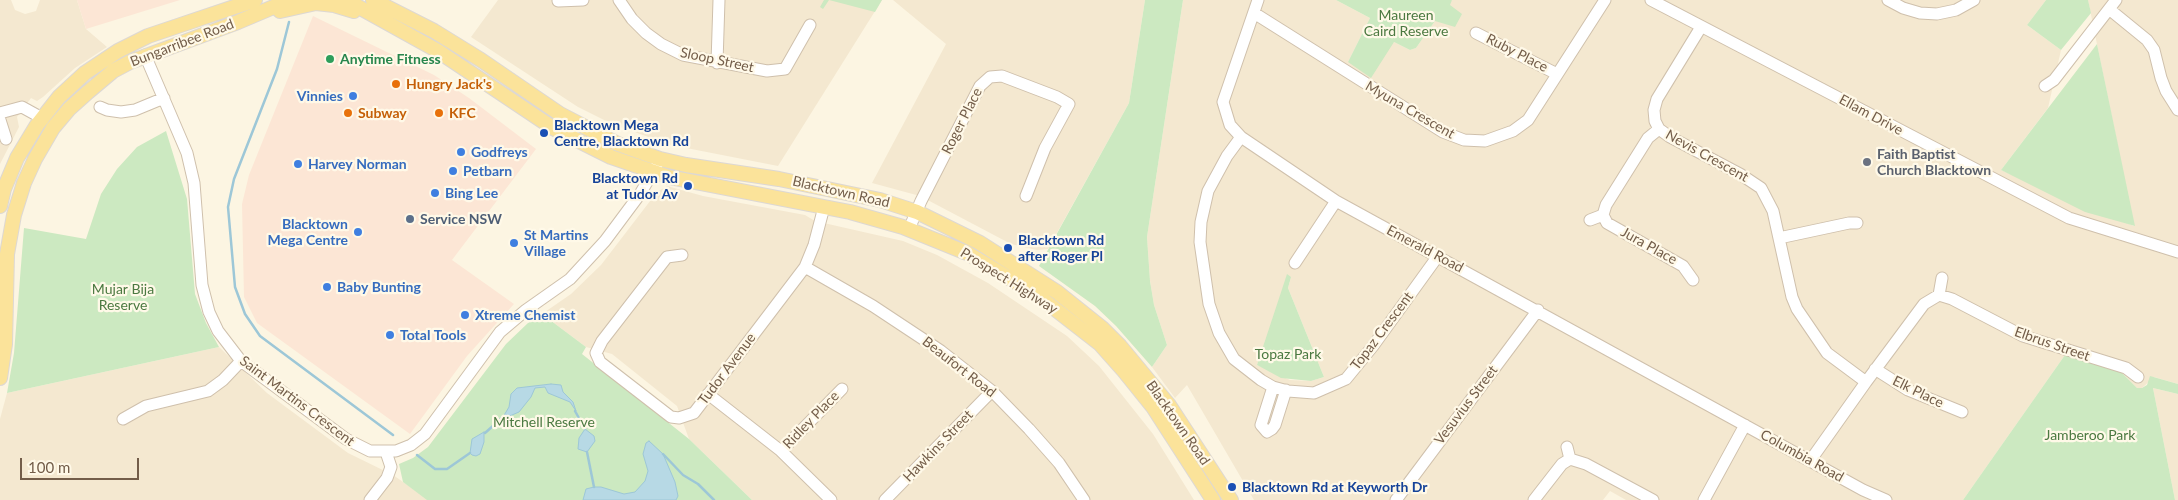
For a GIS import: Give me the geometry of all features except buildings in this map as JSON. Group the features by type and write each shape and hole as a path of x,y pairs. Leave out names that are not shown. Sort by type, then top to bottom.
{"main road":[{"name":"Bungarribee Road","path":"0,206 4,189 17,158 42,118 59,97 85,73 118,51 148,36 253,0"},
{"name":"Bungarribee Road","path":"0,378 5,344 7,254 14,215 27,175 53,128 69,109 113,71 145,55 238,22 290,0"},
{"path":"346,0 438,51 553,128 611,158 653,172"},
{"name":"Blacktown Road","path":"373,0 434,31 573,122 618,144 660,159 686,165 808,184 880,200 917,212 963,234 1002,256 1057,292 1102,328 1120,346 1169,405 1231,500"},
{"path":"238,22 316,3 334,5 388,22"},
{"name":"Prospect Highway","path":"653,172 824,207 909,229 966,253 1014,281 1037,295 1100,344 1153,407 1214,500"}],"street":[{"path":"558,1 583,0"},
{"name":"Sloop Street","path":"619,0 632,19 661,44 683,55 718,63 767,70 785,68 810,25"},
{"path":"718,63 720,0"},
{"name":"Emerald Road","path":"1258,0 1223,102 1230,125 1241,137 1336,201 1745,425"},
{"name":"Myuna Crescent","path":"1254,13 1427,123 1447,134 1464,140 1485,141 1501,137 1528,120 1605,0"},
{"name":"Ellam Drive","path":"1651,0 2069,218 2102,230 2178,252"},
{"path":"1888,0 1903,8 1920,13 1937,14 1956,10 1974,0"},
{"path":"2045,86 2054,80 2112,5 2147,40 2154,50 2166,91 2178,110"},
{"name":"Nevis Crescent","path":"1701,27 1657,99 1654,121 1659,129 1740,174 1761,188 1773,211 1792,297 1797,309 1827,353 1866,382"},
{"name":"Ruby Place","path":"1476,32 1557,74"},
{"name":"Saint Martins Crescent","path":"145,55 188,153 194,183 202,285 206,304 218,331 242,361 357,446 370,451 386,452 411,445 425,434 494,340 514,319 584,266 635,202 660,159"},
{"name":"Roger Place","path":"909,229 980,86 990,76 995,75 1057,97 1068,104 1045,148 1026,196"},
{"path":"100,107 106,110 121,112 135,110 164,98"},
{"path":"0,113 22,107 42,118"},
{"path":"0,120 6,140"},
{"path":"1590,220 1603,215 1606,205 1648,138 1659,129"},
{"name":"Topaz Crescent","path":"1241,137 1227,156 1208,192 1201,222 1201,260 1209,304 1219,333 1234,358 1273,387 1314,393 1346,379 1373,346 1438,256"},
{"path":"1295,263 1336,201"},
{"name":"Tudor Avenue","path":"682,255 667,257 602,341 596,353 600,362 671,417 679,418 694,413 805,267 814,245 824,207"},
{"name":"Jura Place","path":"1603,215 1607,223 1683,266 1693,280"},
{"path":"1779,238 1849,223 1857,224"},
{"name":"Beaufort Road","path":"805,267 873,306 941,350 992,391 1059,463 1084,500"},
{"path":"1810,461 1924,304 1939,295 1942,278"},
{"name":"Elbrus Street","path":"1939,295 1952,299 2023,336 2126,368 2138,377"},
{"name":"Vesuvius Street","path":"1396,500 1538,310"},
{"path":"123,419 146,406 208,391 223,380 242,361"},
{"name":"Elk Place","path":"1875,369 1908,390 1962,412"},
{"path":"1273,387 1261,426 1267,432 1272,430 1275,425 1286,390"},
{"name":"Ridley Place","path":"781,451 842,389"},
{"name":"Hawkins Street","path":"885,500 992,391"},
{"path":"708,394 781,451 831,500"},
{"path":"1704,500 1745,425"},
{"name":"Columbia Road","path":"1745,425 1863,490 1886,500"},
{"path":"1568,447 1570,459"},
{"path":"370,500 387,478 392,467 386,452"},
{"path":"1534,500 1562,464 1570,459 1586,464 1652,500"}],"shaded area":[{"path":"0,0 11,0 15,10 25,14 36,11 40,0 77,0 86,29 107,47 75,68 43,97 37,101 31,98 17,117 19,127 0,164"},
{"path":"77,0 180,0 86,29"},
{"path":"498,0 882,0 778,166 671,145 612,124 578,107 471,37"},
{"path":"893,0 1145,0 1129,103 1048,249 1037,250 1011,244 920,196 872,183 946,44"},
{"path":"1183,0 1336,0 1370,18 1348,62 1394,42 1410,50 1416,48 1452,0 2046,0 2027,25 2061,50 2048,108 2001,170 2134,226 2088,0 2178,0 2178,384 2154,377 2142,388 2137,388 2121,372 2065,355 1963,500 1626,500 1610,491 1603,500 1254,500 1187,385 1175,398 1152,367 1167,345 1154,305 1150,281 1147,237","holes":["1291,277 1288,288 1324,377 1311,381 1290,380 1257,365"]},
{"name":"Blacktown Mega Centre","path":"313,16 434,75 469,98 536,149 452,260 514,304 467,356 410,434 257,323 244,297 242,204 249,175"},
{"path":"667,186 703,196 805,215 815,221 903,241 937,255 988,283 1067,336 1099,366 1153,434 1194,500 752,500 689,439 677,406 612,354 586,347 542,314 571,294 601,265 657,192"},
{"path":"219,347 267,393 348,453 393,475 429,500 0,500 0,419 7,393"},
{"path":"2153,388 2178,394 2178,500 2175,500"}],"green space":[{"path":"824,0 829,0 823,9 820,7"},
{"path":"829,0 882,0 875,12"},
{"path":"1145,0 1183,0 1147,237 1150,281 1154,305 1167,345 1152,367 1116,326 1095,306 1039,266 1129,103"},
{"name":"Maureen Caird Reserve","path":"1336,0 1452,0 1450,5 1462,14 1455,27 1435,21 1416,48 1410,50 1394,42 1371,78 1348,62 1370,18"},
{"path":"2046,0 2088,0 2091,13 2061,50 2027,25"},
{"path":"2097,44 2135,226 2085,212 2001,170"},
{"name":"Mujar Bija Reserve","path":"166,131 187,199 195,294 206,323 219,347 7,393 14,353 24,228 86,239 101,194 117,169 137,147"},
{"name":"Topaz Park","path":"1287,274 1291,277 1288,288 1324,377 1311,381 1281,378 1257,365"},
{"name":"Mitchell Reserve","path":"542,314 586,347 582,354 689,439 752,500 427,500 403,482 399,464 413,458 428,447 506,344 528,323"},
{"name":"Jamberoo Park","path":"2065,355 2121,372 2137,388 2147,385 2150,376 2178,384 2178,394 2153,388 2175,500 1963,500"}],"water":[{"path":"551,384 561,385 563,392 573,402 576,411 570,402 548,393 545,387 535,388 531,397 519,412 505,418 503,417 509,407 511,394 517,388"},
{"path":"585,429 594,436 595,441 587,452 578,449 579,438"},
{"path":"484,432 484,442 480,454 472,455 470,453 472,439"},
{"path":"649,441 663,454 675,482 678,496 676,500 583,500 586,489 594,487 601,487 624,494 635,492 645,481 648,471 643,454 646,443"}],"waterway":[{"path":"289,22 277,69 234,179 228,207 235,287 245,314 260,336 393,435"},
{"path":"575,411 585,429"},
{"path":"485,433 503,417"},
{"path":"587,452 594,487"},
{"path":"417,455 435,469 447,469 470,453"},
{"path":"663,454 683,475 698,484 714,500"}],"place":[{"name":"Anytime Fitness","path":"330,59"},
{"name":"Hungry Jack's","path":"396,84"},
{"name":"Vinnies","path":"353,96"},
{"name":"Subway","path":"348,113"},
{"name":"KFC","path":"439,113"},
{"name":"Blacktown Mega Centre, Blacktown Rd","path":"544,133"},
{"name":"Godfreys","path":"461,152"},
{"name":"Faith Baptist Church Blacktown","path":"1867,162"},
{"name":"Harvey Norman","path":"298,164"},
{"name":"Petbarn","path":"453,171"},
{"name":"Blacktown Rd at Tudor Av","path":"688,186"},
{"name":"Bing Lee","path":"435,193"},
{"name":"Service NSW","path":"410,219"},
{"name":"Blacktown Mega Centre","path":"358,232"},
{"name":"St Martins Village","path":"514,243"},
{"name":"Blacktown Rd after Roger Pl","path":"1008,248"},
{"name":"Baby Bunting","path":"327,287"},
{"name":"Xtreme Chemist","path":"465,315"},
{"name":"Total Tools","path":"390,335"},
{"name":"Blacktown Rd at Keyworth Dr","path":"1232,487"}]}
